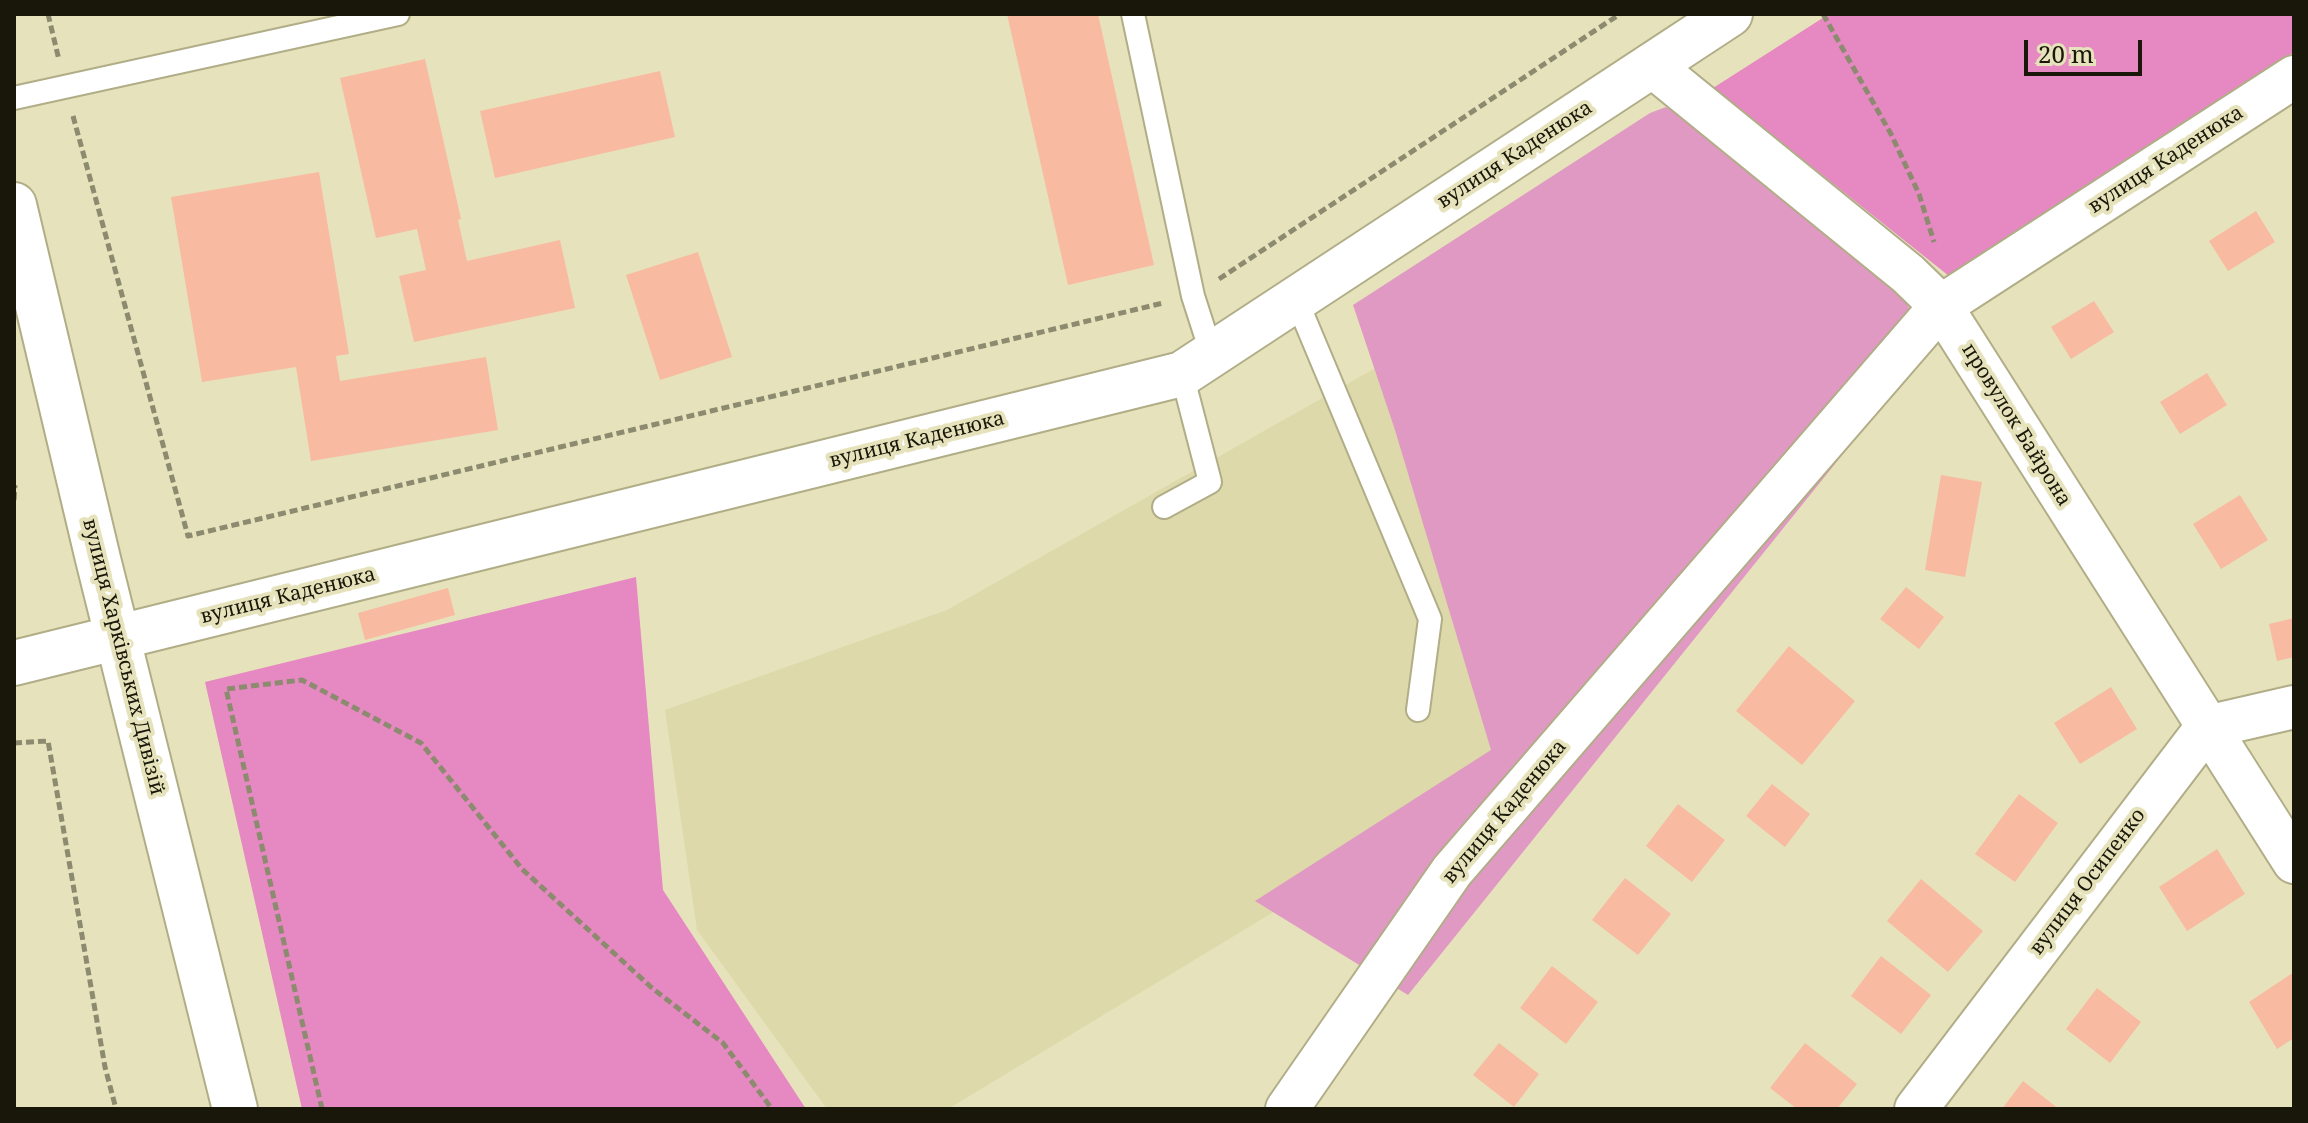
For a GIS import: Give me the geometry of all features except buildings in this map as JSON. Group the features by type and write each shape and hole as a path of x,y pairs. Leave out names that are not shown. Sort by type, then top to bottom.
{"street":[{"name":"вулиця Каденюка","path":"14,663 1197,364 1730,14"},
{"name":"провулок Байрона","path":"1651,65 1908,274 1941,306 2294,862"},
{"name":"вулиця Каденюка","path":"1287,1109 1452,871 1941,306 2294,77"},
{"name":"вулиця Харківських Дивізій","path":"14,205 235,1109"},
{"path":"2207,727 2294,707"},
{"name":"вулиця Осипенко","path":"1916,1109 2207,727"}],"lane":[{"path":"14,98 354,19 398,14"},
{"path":"1133,14 1193,296 1210,482 1164,507"},
{"path":"1296,299 1430,619 1418,710"}],"path":[{"path":"48,14 65,87 188,536 1193,296 1620,14"},
{"path":"1823,14 1891,134 1919,194 1934,242 1941,306"},
{"path":"14,483 14,500"},
{"path":"322,1109 226,689 302,680 421,743 522,869 652,988 723,1043 772,1109"},
{"path":"14,743 48,741 105,1067 116,1109"}],"shaded area":[{"path":"1829,14 2294,14 2294,52 1954,280 1713,88"},
{"path":"1666,107 1687,119 1901,292 1929,347 1408,995 1255,901 1491,750 1395,430 1353,305 1650,113"},
{"path":"1395,357 1510,769 948,1109 827,1109 697,930 665,710 947,610"},
{"path":"636,577 663,890 806,1109 302,1109 205,682"}]}
